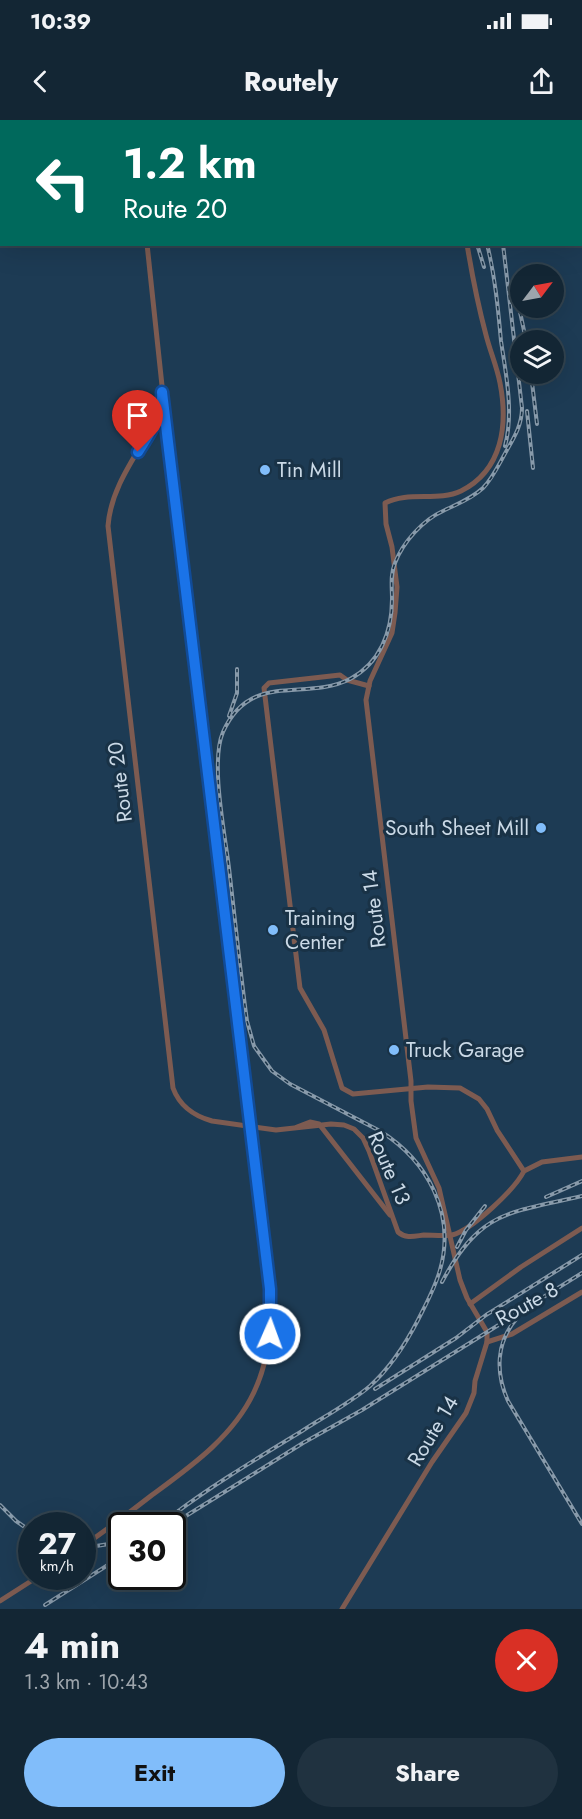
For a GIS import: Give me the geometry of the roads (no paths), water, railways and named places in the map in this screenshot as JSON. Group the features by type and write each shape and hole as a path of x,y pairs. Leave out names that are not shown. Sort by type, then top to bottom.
{"street":[{"path":"96,1537 204,1456 242,1413 258,1383 268,1347 271,1304 162,392 147,246"},
{"name":"Route 14","path":"342,1609 432,1462 466,1413 474,1393 476,1375 487,1342 487,1332 460,1280 439,1188 416,1138 382,818 366,700 369,686 392,633 395,613 397,587 386,524 385,503 396,498 441,496 460,492 477,481 492,464 501,444 502,394 471,277 467,246"},
{"name":"Route 20","path":"162,392 162,406 159,414 115,493 108,526 170,1071 177,1096 192,1113 213,1120 250,1125"},
{"path":"369,686 347,680 340,675 269,683 264,688 300,988 324,1030 342,1088 353,1094 428,1087 460,1088 479,1099 487,1109 497,1131 524,1171 542,1162 582,1157"},
{"name":"Route 13","path":"250,1125 284,1130 310,1122 344,1125 354,1129 363,1138 398,1232 405,1236 451,1235 484,1216 520,1180 524,1171"},
{"name":"Route 13","path":"319,1124 393,1219"},
{"path":"471,1304 521,1267 582,1228"},
{"name":"Route 8","path":"487,1342 512,1334 582,1292"},
{"path":"0,1601 18,1589"}],"railway":[{"path":"478,246 484,267"},
{"path":"487,246 496,292 508,394 509,420 505,446"},
{"path":"177,1512 220,1482 346,1404 378,1379 408,1338 430,1296 440,1270 444,1249 441,1209 424,1173 412,1158 380,1131 290,1084 272,1071 254,1046 244,1002 220,798 218,761 223,732 235,713 248,701 264,694 333,685 350,679 369,664 387,635 392,599 392,572 403,547 414,532 428,520 483,488 510,445 519,425 522,408 503,246"},
{"path":"521,318 524,330"},
{"path":"532,384 537,424"},
{"path":"527,411 533,468"},
{"path":"229,716 237,693 237,669"},
{"path":"546,1197 582,1181"},
{"path":"442,1282 456,1258 470,1241 499,1218 535,1206 582,1196"},
{"path":"457,1247 466,1230 485,1206"},
{"path":"375,1389 456,1338 486,1315 582,1255"},
{"path":"186,1516 582,1273"},
{"path":"518,1317 505,1336 502,1346 500,1368 504,1390 508,1401 582,1524"},
{"path":"0,1505 18,1522"},
{"path":"96,1546 108,1544"},
{"path":"45,1605 108,1565"}],"place":[{"name":"Tin Mill","path":"265,470"},
{"name":"South Sheet Mill","path":"541,828"},
{"name":"Training Center","path":"273,930"},
{"name":"Truck Garage","path":"394,1050"}]}
